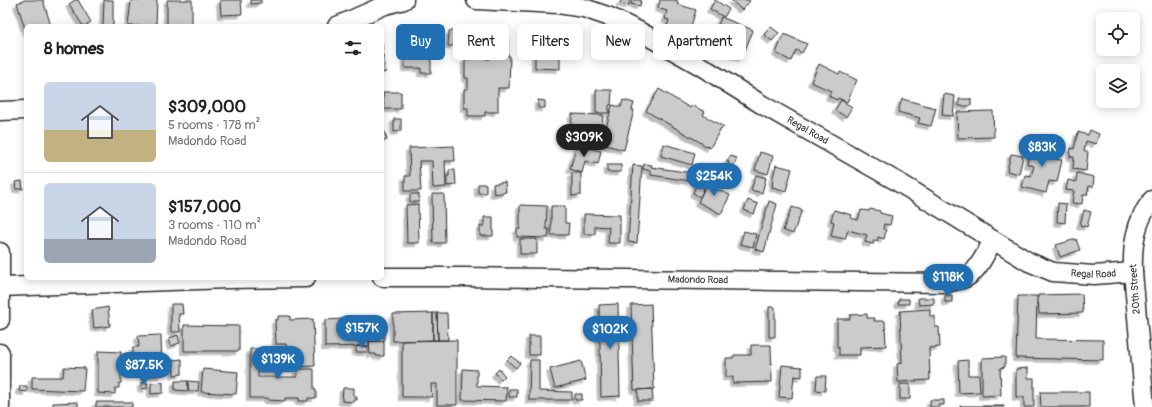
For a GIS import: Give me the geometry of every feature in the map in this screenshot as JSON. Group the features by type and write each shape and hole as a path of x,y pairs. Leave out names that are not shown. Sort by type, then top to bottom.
{"street":[{"path":"342,24 385,5 404,0"},
{"name":"Regal Road","path":"476,0 558,4 584,8 610,17 637,30 699,65 761,104 898,182 1029,262 1053,272 1094,275 1133,272"},
{"path":"0,111 24,110"},
{"name":"20th Street","path":"1145,407 1132,255 1135,232 1146,208 1152,200"},
{"name":"Madondo Road","path":"384,277 946,283 968,276 976,269 993,240"},
{"path":"0,252 0,320"},
{"path":"1,287 199,280"},
{"path":"0,353 0,407"}],"building":[{"path":"25,0 43,0 50,24 24,24 24,26 17,3"},
{"path":"75,0 78,0 91,22 88,24 82,24 69,4"},
{"path":"104,0 113,0 113,24 103,24"},
{"path":"131,0 157,0 156,24 128,24"},
{"path":"167,0 192,0 192,24 167,24"},
{"path":"220,0 241,0 242,14 221,15"},
{"path":"251,0 261,0 261,3 251,4"},
{"path":"621,0 630,0 629,5 620,3"},
{"path":"632,0 641,0 640,6 631,4"},
{"path":"660,0 674,0 678,1 677,4 696,10 692,24 668,24 669,20 665,19 667,11 658,8"},
{"path":"715,0 729,9 724,17 710,9"},
{"path":"731,0 748,0 750,1 742,10"},
{"path":"721,17 738,24 719,24"},
{"path":"746,27 753,30 746,48"},
{"path":"771,27 779,33 772,41 764,34"},
{"path":"449,31 453,31 453,46 448,46"},
{"path":"784,34 807,44 802,53 796,50 791,61 776,53"},
{"path":"510,56 509,88 498,88 498,112 485,112 485,116 468,116 468,108 464,108 464,89 468,89 468,78 465,78 465,60 509,60"},
{"path":"384,58 386,72 384,72"},
{"path":"405,60 431,60 431,73 421,73 421,68 405,68"},
{"path":"535,60 560,60 560,69 535,68"},
{"path":"819,64 839,74 840,72 857,80 847,102 838,98 837,100 829,96 831,91 811,82"},
{"path":"659,89 690,108 692,105 705,112 703,115 724,127 722,129 721,128 710,148 646,111"},
{"path":"596,90 612,90 609,113 596,113"},
{"path":"384,92 401,92 401,109 384,109"},
{"path":"944,94 955,96 953,116 942,115"},
{"path":"902,99 936,108 931,126 918,123 920,118 898,112"},
{"path":"959,99 971,99 971,106 959,106"},
{"path":"538,100 545,101 545,108 538,108"},
{"path":"623,100 634,103 632,110 634,110 624,150 602,144 612,105 621,107"},
{"path":"841,100 852,107 846,117 835,110"},
{"path":"993,111 994,137 958,138 957,112"},
{"path":"572,114 603,115 602,130 598,129 598,137 571,137"},
{"path":"394,119 401,119 401,131 394,132"},
{"path":"384,130 387,140 384,141"},
{"path":"1090,130 1099,134 1096,144 1086,141 1084,151 1088,152 1086,171 1073,169 1074,157 1070,157 1071,148 1074,149 1078,132 1088,135"},
{"path":"1031,143 1056,148 1054,159 1062,160 1057,182 1049,181 1046,193 1022,187 1025,175 1031,176 1034,166 1027,164"},
{"path":"664,144 695,153 692,165 661,156"},
{"path":"577,145 601,151 598,164 585,161 582,173 570,169"},
{"path":"454,146 455,161 445,161 446,187 433,188 432,161 419,161 421,191 405,191 405,176 410,176 409,148"},
{"path":"760,152 773,156 768,174 755,170"},
{"path":"1011,154 1023,156 1019,174 1007,171"},
{"path":"730,156 737,158 733,168 728,166 729,162 727,162"},
{"path":"644,164 652,165 651,167 692,173 690,181 651,175 651,171 643,169"},
{"path":"607,165 621,165 621,172 607,172"},
{"path":"633,165 642,166 637,243 628,242"},
{"path":"776,165 792,169 786,191 772,187"},
{"path":"449,170 455,170 456,185 447,186 447,176 449,176"},
{"path":"572,173 581,173 581,195 572,196"},
{"path":"1077,173 1094,177 1093,187 1089,186 1087,195 1083,195 1082,204 1072,203 1074,191 1066,190 1068,180 1076,182"},
{"path":"756,175 766,178 762,193 751,190"},
{"path":"710,177 719,182 716,189 730,195 721,214 698,202"},
{"path":"22,181 23,189 16,189 15,182"},
{"path":"505,182 506,192 494,194 493,184"},
{"path":"697,183 705,187 700,197 693,193"},
{"path":"478,184 486,184 486,193 478,193"},
{"path":"410,194 419,194 419,202 410,202"},
{"path":"432,194 444,194 445,243 433,243"},
{"path":"748,200 758,204 754,214 744,210"},
{"path":"769,201 777,204 764,252 755,249"},
{"path":"1058,203 1066,204 1065,223 1057,222"},
{"path":"418,204 419,243 407,243 406,205"},
{"path":"520,205 547,206 546,229 549,229 548,238 517,237 517,229 520,229"},
{"path":"551,206 565,206 565,223 569,223 568,235 551,235"},
{"path":"792,207 802,210 793,234 783,230"},
{"path":"870,209 892,216 890,225 884,224 883,229 886,230 884,239 878,237 877,241 874,240 873,244 865,242 867,235 848,230 845,239 831,236 834,222 831,221 834,210 852,215 851,218 858,220 861,210 869,211"},
{"path":"1084,210 1091,212 1087,227 1080,225"},
{"path":"584,214 620,215 620,243 608,243 609,227 595,226 595,234 584,234"},
{"path":"484,217 493,217 493,236 480,236 480,226 484,226"},
{"path":"744,231 756,234 753,247 740,244"},
{"path":"520,239 537,239 537,254 520,254"},
{"path":"1076,239 1080,250 1060,257 1056,245"},
{"path":"1082,294 1083,313 1039,314 1038,295"},
{"path":"945,295 952,295 952,302 945,302"},
{"path":"1018,296 1037,296 1036,339 1103,340 1103,360 1016,358"},
{"path":"918,298 934,298 934,304 919,305"},
{"path":"899,299 909,299 909,304 898,304"},
{"path":"171,304 182,304 183,314 179,314 180,332 171,332"},
{"path":"618,304 620,396 601,397 599,305"},
{"path":"651,304 654,389 634,390 631,305"},
{"path":"108,307 110,326 94,328 92,310"},
{"path":"769,307 775,307 775,337 769,337"},
{"path":"930,309 930,316 935,316 935,327 939,327 940,347 929,348 930,380 898,382 897,364 902,363 900,311"},
{"path":"433,313 437,313 438,340 433,340"},
{"path":"433,313 433,340 393,341 393,314"},
{"path":"437,313 447,313 448,340 438,340"},
{"path":"867,314 867,318 875,318 874,321 885,321 886,346 860,347 860,355 839,355 839,347 837,347 837,319 850,319 850,315"},
{"path":"278,316 290,316 290,320 313,319 315,366 287,367 286,344 276,344 275,320 278,320"},
{"path":"344,319 344,321 348,321 348,319 366,319 366,321 384,320 384,341 369,341 369,346 325,347 325,320"},
{"path":"184,325 239,326 239,351 184,351"},
{"path":"161,335 162,375 148,376 148,369 139,370 139,362 133,362 133,347 139,347 138,336"},
{"path":"178,335 180,343 171,346 169,338"},
{"path":"529,336 540,336 540,355 529,355"},
{"path":"457,340 457,405 437,405 437,384 431,384 432,397 402,397 402,341"},
{"path":"369,341 384,341 384,356 370,354"},
{"path":"751,345 771,345 772,382 733,383 733,377 726,377 726,358 733,358 734,355 751,355"},
{"path":"356,346 367,346 368,352 356,352"},
{"path":"275,348 275,371 258,371 258,377 297,377 297,369 314,369 314,389 316,389 316,398 308,398 308,401 299,401 299,398 285,398 285,401 268,400 268,398 250,398 250,349"},
{"path":"98,351 121,352 121,383 119,383 119,388 115,388 115,394 98,393"},
{"path":"511,356 520,363 516,368 507,360"},
{"path":"1005,357 1005,367 1000,368 1001,395 982,396 982,358"},
{"path":"182,359 182,374 174,375 173,360"},
{"path":"530,360 539,360 539,391 572,392 572,400 529,400"},
{"path":"968,360 968,375 979,375 980,392 959,393 958,361"},
{"path":"581,361 586,380 555,388 550,369"},
{"path":"782,365 802,367 802,377 794,376 792,398 779,397"},
{"path":"64,367 85,368 83,391 32,389 32,377 63,377"},
{"path":"1028,368 1028,378 1034,378 1034,407 1024,407 1024,397 1016,397 1016,369"},
{"path":"203,369 238,372 236,394 201,392"},
{"path":"463,369 477,370 477,386 507,387 506,401 462,400"},
{"path":"499,369 505,376 501,380 495,373"},
{"path":"817,376 826,376 825,391 816,390"},
{"path":"175,381 188,381 188,391 175,390"},
{"path":"188,381 199,382 198,391 188,391"},
{"path":"163,382 163,393 151,394 151,383"},
{"path":"141,383 148,383 147,389 141,388"},
{"path":"900,384 910,384 910,399 900,399"},
{"path":"20,386 27,386 27,392 19,391"},
{"path":"343,388 354,388 354,397 357,397 357,400 354,400 354,402 342,401"},
{"path":"509,389 517,389 517,397 509,397"},
{"path":"652,389 653,401 638,401 638,390"},
{"path":"1040,392 1089,392 1089,407 1041,407"},
{"path":"575,394 582,394 582,400 575,400"},
{"path":"930,400 944,400 944,405 930,407"},
{"path":"78,402 78,407 53,407 53,403"},
{"path":"96,402 132,402 132,407 96,407"},
{"path":"1004,406 1004,407 960,407"}]}
